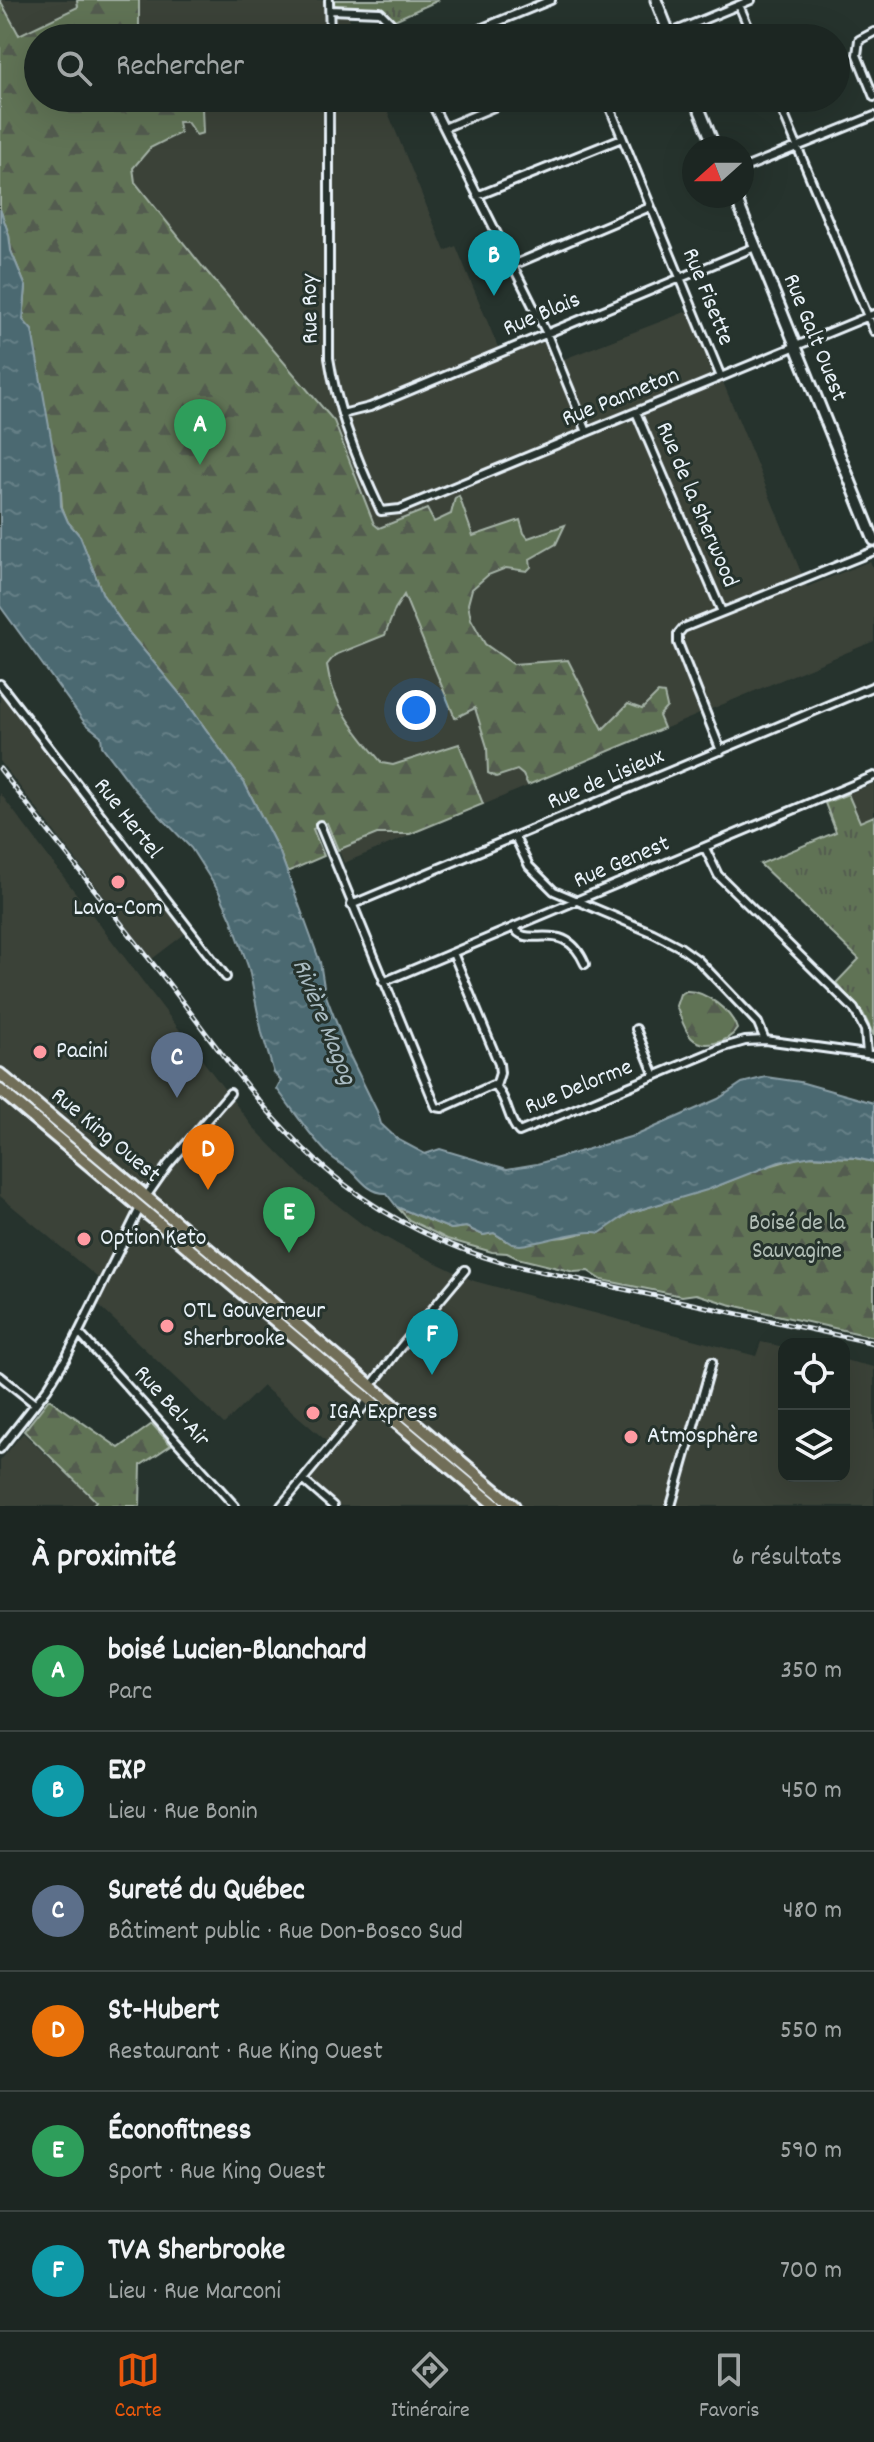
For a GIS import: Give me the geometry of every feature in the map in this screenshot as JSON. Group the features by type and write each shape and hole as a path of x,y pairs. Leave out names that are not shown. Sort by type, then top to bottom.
{"main road":[{"name":"Rue King Ouest","path":"0,1074 514,1506"},
{"name":"Rue King Ouest","path":"0,1090 496,1506"}],"street":[{"path":"329,0 330,24"},
{"path":"492,24 551,0"},
{"path":"656,0 662,24"},
{"path":"696,24 751,0"},
{"path":"739,5 747,24"},
{"path":"330,10 380,12 391,24"},
{"path":"874,32 859,40 856,49 874,97"},
{"name":"Rue Roy","path":"329,112 329,358 333,386 342,414 381,511"},
{"path":"436,112 546,332 587,432"},
{"path":"444,128 482,112"},
{"name":"Rue Fisette","path":"612,112 721,377"},
{"path":"701,112 710,136"},
{"path":"783,112 871,315 874,331"},
{"path":"754,164 872,117 873,126"},
{"path":"477,196 622,138"},
{"path":"513,265 650,207"},
{"name":"Rue Galt Ouest","path":"740,208 874,540"},
{"name":"Rue Blais","path":"342,414 370,407 755,247"},
{"name":"Rue Panneton","path":"381,511 400,509 871,315"},
{"name":"Rue de la Sherwood","path":"636,412 722,612"},
{"path":"721,751 678,643 678,634 683,628 874,551"},
{"name":"Rue de Lisieux","path":"351,905 874,686"},
{"name":"Rue Hertel","path":"1,689 226,977"},
{"name":"Rue Genest","path":"383,982 874,776"},
{"name":"Rue Delorme","path":"320,825 436,1107 442,1108 489,1086 496,1086 519,1132 736,1043 765,1040 871,1055"},
{"path":"515,837 537,876 554,891 653,933 689,953 717,977 758,1023 765,1040"},
{"path":"705,848 718,875 854,1009 865,1030 871,1055"},
{"path":"514,927 522,936 568,940 585,964"},
{"path":"453,953 499,1064 496,1086"},
{"path":"636,1029 655,1076"},
{"path":"0,1449 57,1374 146,1196 230,1093"},
{"path":"281,1506 368,1398 371,1386 399,1349 465,1270"},
{"name":"Rue Bel-Air","path":"79,1333 235,1506"},
{"path":"671,1506 712,1362"},
{"path":"0,1376 35,1404"},
{"path":"0,1434 7,1440"},
{"path":"303,1480 333,1506"}],"shaded area":[{"path":"0,0 329,0 346,10 352,24 24,24 24,56"},
{"path":"51,112 388,112 445,251 456,246 500,352 546,332 559,361 693,309 807,587 870,561 874,571 874,641 344,863 256,653"},
{"path":"0,684 190,930 152,959 0,761"},
{"path":"874,783 874,816 860,823 848,794"},
{"path":"0,793 253,1127 305,1180 362,1224 474,1281 756,1356 761,1342 778,1346 778,1482 850,1482 850,1361 874,1367 874,1506 339,1506 304,1477 331,1445 263,1386 224,1424 95,1302 104,1283 0,1196"},
{"path":"23,1433 96,1502 91,1506 0,1506 0,1461"}],"green space":[{"path":"0,0 19,35 24,33 24,112 202,112 203,133 196,135 187,122 178,122 180,133 150,148 133,168 135,182 334,421 374,524 379,528 427,509 434,522 451,514 455,498 459,496 473,536 520,520 528,538 565,525 556,544 530,559 531,567 527,571 506,568 488,575 472,589 468,604 471,619 485,644 513,664 568,660 603,729 628,704 642,709 658,693 664,694 667,707 659,716 664,728 528,785 517,770 496,777 488,773 487,747 475,708 455,718 404,595 385,635 335,655 327,665 334,693 355,729 382,763 393,765 459,744 483,804 410,834 377,834 338,850 327,823 313,829 324,856 287,872 245,784 185,700 130,634 103,595 80,536 68,522 62,507 60,480 23,320 26,287 11,251 0,209"},
{"path":"77,0 139,0 139,24 42,24 78,7"},
{"path":"329,0 439,0 390,22 380,12 330,10"},
{"path":"848,794 860,822 874,816 874,1036 863,1013 836,983 859,959 760,864 836,832 825,803"},
{"path":"686,991 701,994 716,1003 734,1022 735,1032 715,1043 699,1043 693,1039 685,1029 676,1006 680,994"},
{"name":"Boisé de la Sauvagine","path":"804,1156 874,1162 874,1337 696,1294 682,1296 602,1280 588,1271 574,1272 507,1253 492,1252 447,1239 409,1220 397,1207 451,1229 466,1227 483,1235 494,1233 506,1241 566,1237 595,1230 629,1213"},
{"path":"49,1399 119,1448 152,1424 171,1445 141,1465 140,1506 92,1506 96,1501 24,1431"}],"water":[{"name":"Rivière Magog","path":"0,209 11,251 26,287 23,320 32,330 60,480 61,506 68,522 80,536 103,595 130,634 185,700 245,784 280,853 320,962 325,993 381,1124 397,1139 425,1154 440,1149 507,1169 537,1164 637,1135 718,1099 742,1083 766,1077 800,1082 874,1103 874,1162 812,1156 779,1162 707,1190 629,1213 600,1233 573,1234 520,1245 512,1244 494,1233 483,1235 466,1227 451,1229 397,1207 386,1193 369,1187 332,1158 277,1089 281,1081 274,1073 262,1033 249,969 219,892 191,848 135,790 102,746 101,736 85,723 0,606"}],"railway":[{"path":"0,769 270,1114 318,1162 363,1198 422,1232 507,1264 874,1343"}],"place":[{"name":"EXP","path":"494,296"},
{"name":"boisé Lucien-Blanchard","path":"200,465"},
{"name":"Lava-Com","path":"118,882"},
{"name":"Pacini","path":"40,1052"},
{"name":"Sureté du Québec","path":"177,1098"},
{"name":"St-Hubert","path":"208,1190"},
{"name":"Option Keto","path":"84,1239"},
{"name":"Éconofitness","path":"289,1253"},
{"name":"OTL Gouverneur Sherbrooke","path":"167,1326"},
{"name":"TVA Sherbrooke","path":"432,1375"},
{"name":"IGA Express","path":"313,1413"},
{"name":"Atmosphère","path":"631,1437"}]}
